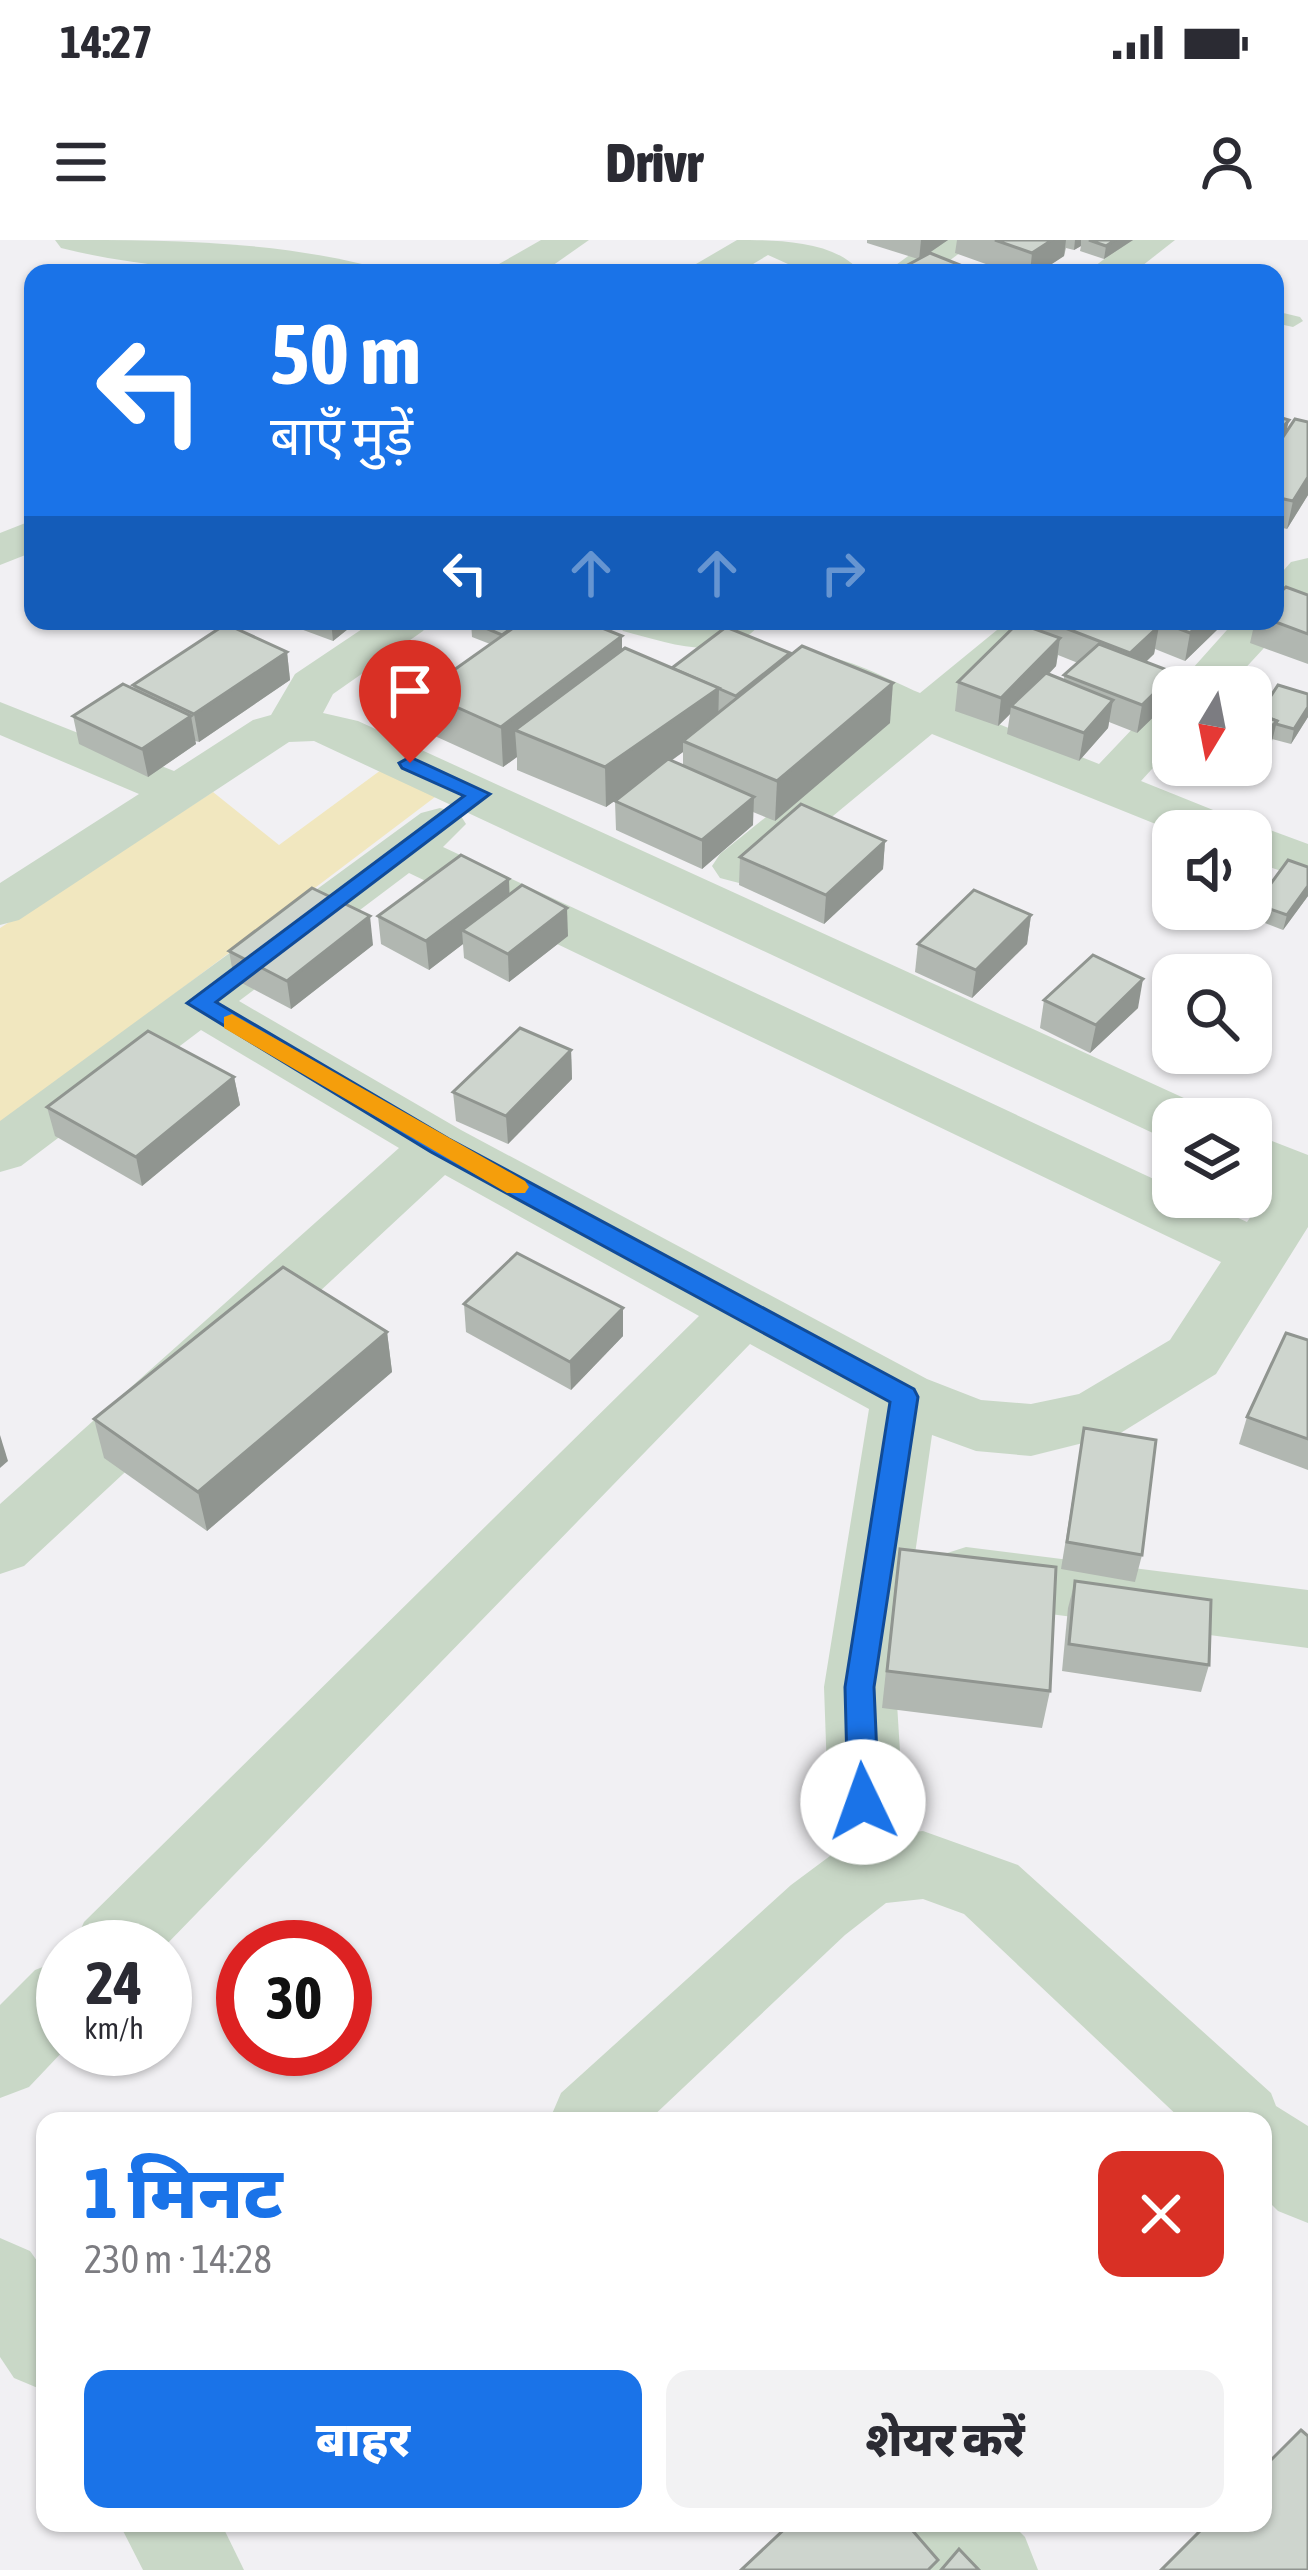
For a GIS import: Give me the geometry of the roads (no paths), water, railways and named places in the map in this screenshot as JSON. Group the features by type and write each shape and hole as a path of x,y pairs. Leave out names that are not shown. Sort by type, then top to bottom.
{"street":[{"path":"75,240 127,250 298,264"},
{"path":"528,264 569,240"},
{"path":"725,264 766,240 821,264"},
{"path":"919,264 957,240"},
{"path":"1120,264 1155,240"},
{"path":"1284,589 1302,550"},
{"path":"291,724 313,685 393,630"},
{"path":"731,630 923,715 1166,810"},
{"path":"701,897 1027,630"},
{"path":"1220,666 1254,630"},
{"path":"775,696 818,669"},
{"path":"0,718 179,792"},
{"path":"0,908 271,731 291,724 340,732 479,794 594,824 701,897 1152,1108"},
{"path":"1107,787 1152,739"},
{"path":"0,1151 479,794"},
{"path":"1272,849 1308,862"},
{"path":"405,850 1259,1254"},
{"path":"199,1003 440,1145 743,1311 904,1397 976,1424 1031,1430 1096,1416 1192,1357 1308,1180 1272,1164"},
{"path":"0,1546 440,1145"},
{"path":"139,1920 743,1311"},
{"path":"868,1871 860,1687 904,1397"},
{"path":"877,1563 1308,1619"},
{"path":"600,2112 818,1910 868,1871 923,1865 991,1889 1232,2112"},
{"path":"0,2060 36,2023"},
{"path":"1272,2148 1308,2182"},
{"path":"0,2281 36,2334"},
{"path":"956,2532 992,2570"}]}
